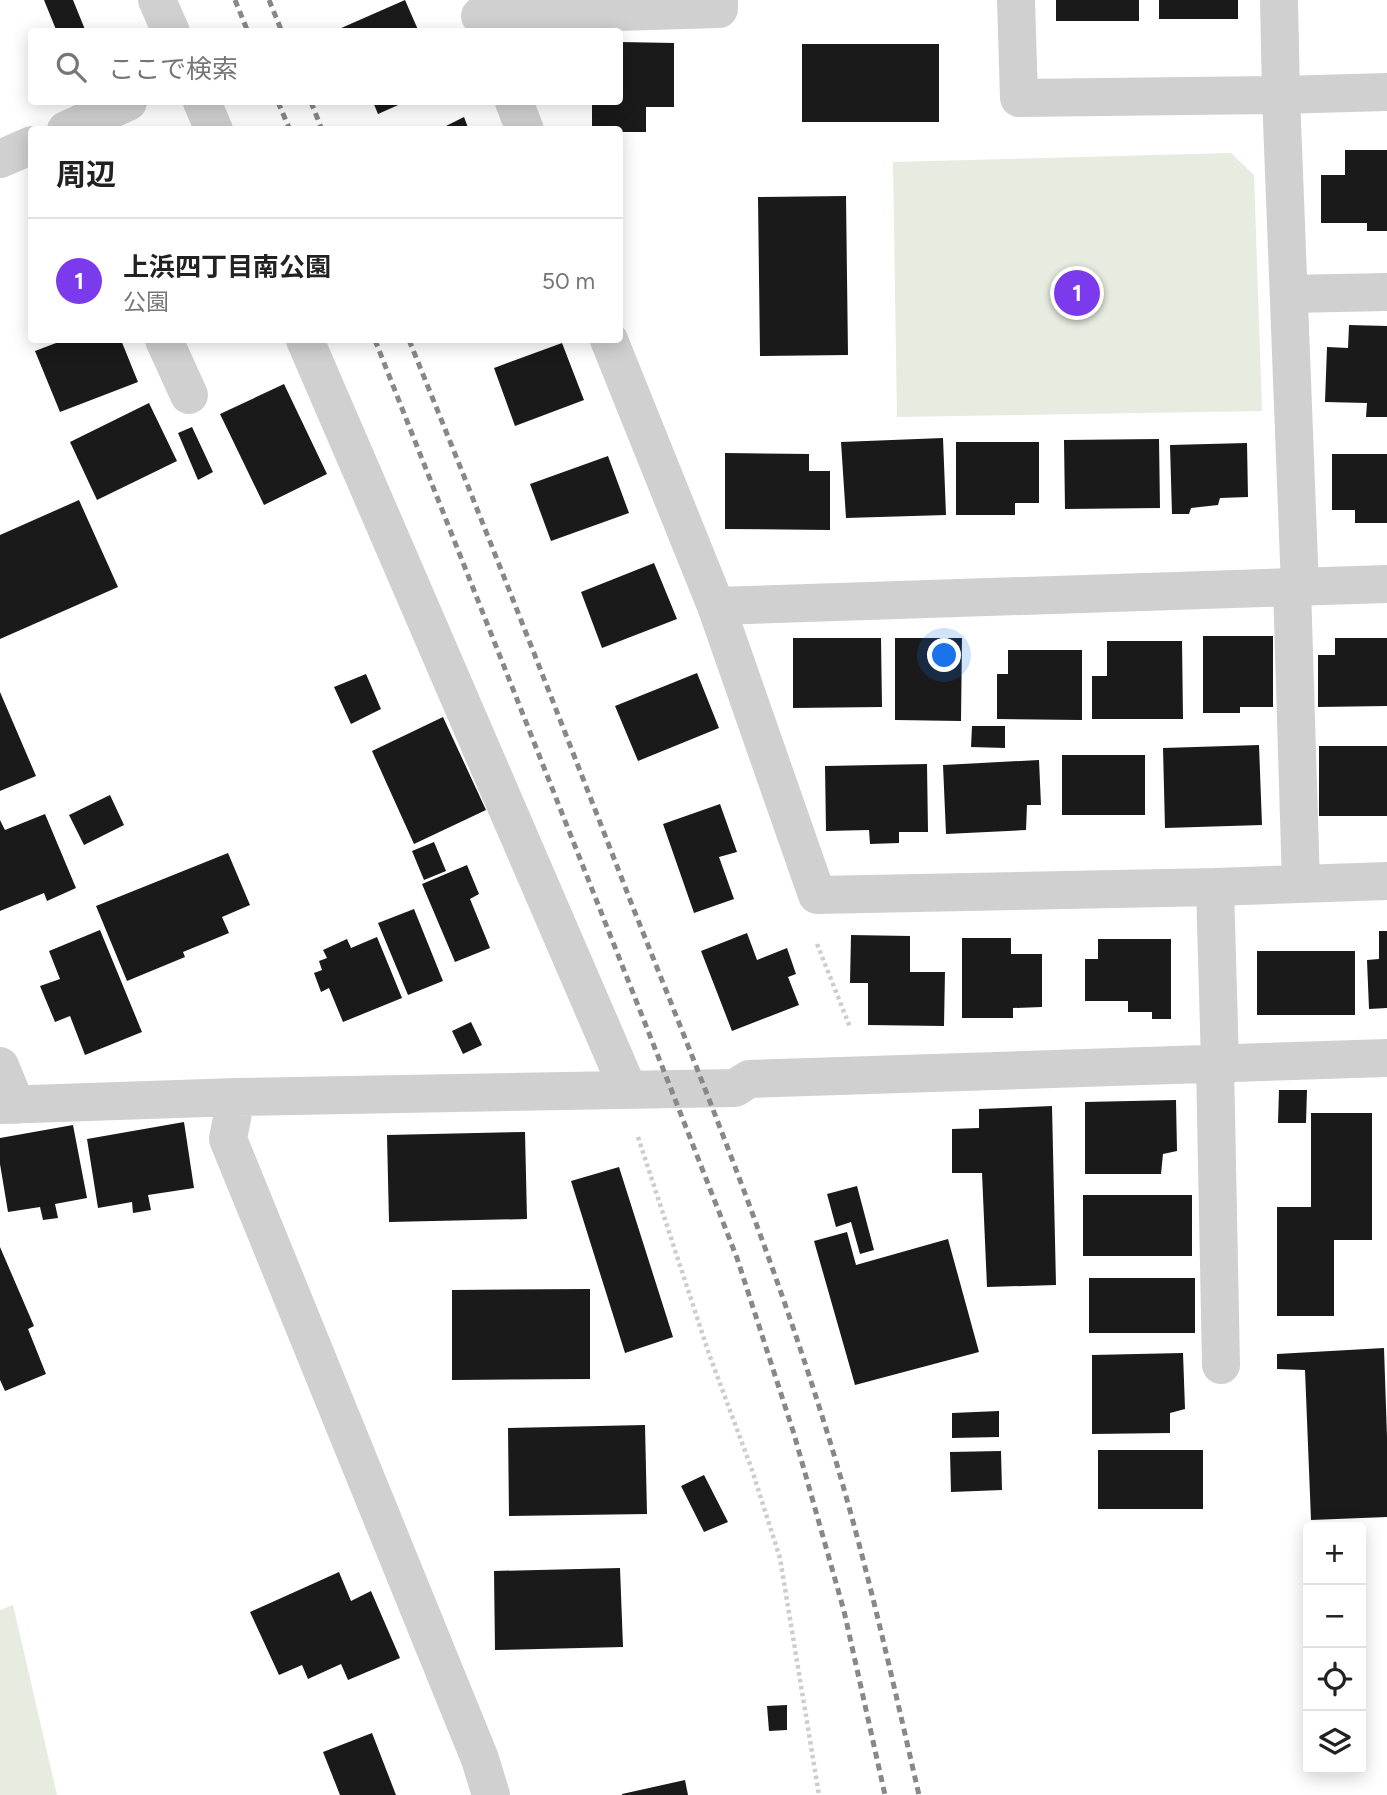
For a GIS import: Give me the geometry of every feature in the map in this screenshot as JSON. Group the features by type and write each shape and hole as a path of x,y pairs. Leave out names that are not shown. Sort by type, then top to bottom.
{"street":[{"path":"157,0 169,28"},
{"path":"479,16 719,9 719,0"},
{"path":"1016,0 1019,97 1387,92"},
{"path":"1279,0 1289,295 1301,884"},
{"path":"75,126 121,105"},
{"path":"203,105 212,126"},
{"path":"515,105 523,126"},
{"path":"0,159 28,147"},
{"path":"1289,295 1387,292"},
{"path":"165,343 189,395"},
{"path":"306,343 628,1089"},
{"path":"610,343 716,606 817,895 1387,881"},
{"path":"716,606 1387,584"},
{"path":"1214,887 1221,1366"},
{"path":"0,1066 8,1105 236,1097 735,1088 749,1079 1387,1058"},
{"path":"236,1097 228,1139 480,1759 492,1795"}],"path":[{"path":"817,895 811,931 869,1075"},
{"path":"628,1089 631,1115 639,1142 780,1558 819,1795"}],"shaded area":[{"path":"1231,153 1254,175 1262,411 897,417 893,162"},
{"path":"13,1605 57,1795 0,1795 0,1610"}],"building":[{"path":"44,0 73,0 84,28 55,28"},
{"path":"405,0 417,28 341,28"},
{"path":"1056,0 1139,0 1139,21 1056,21"},
{"path":"1159,0 1238,0 1238,19 1159,19"},
{"path":"623,42 674,43 674,107 646,107 646,132 623,132 623,126 592,126 592,105 623,105"},
{"path":"802,44 939,44 939,122 802,122"},
{"path":"374,105 398,105 378,114"},
{"path":"464,117 467,126 446,126"},
{"path":"1345,150 1387,150 1387,231 1367,231 1367,223 1321,223 1321,175 1345,175"},
{"path":"846,196 848,355 760,356 758,197"},
{"path":"1349,325 1387,326 1387,417 1366,417 1367,403 1325,402 1327,347 1348,348"},
{"path":"56,343 122,343 138,382 60,412 35,351"},
{"path":"562,343 584,400 515,426 494,368"},
{"path":"284,384 327,474 264,505 220,414"},
{"path":"149,403 177,461 97,500 70,442"},
{"path":"192,427 213,472 198,480 178,433"},
{"path":"943,438 946,515 846,518 841,442"},
{"path":"1159,439 1160,508 1065,509 1064,440"},
{"path":"956,442 1039,442 1039,503 1015,503 1015,515 956,515"},
{"path":"1247,443 1248,497 1220,498 1218,505 1191,508 1189,514 1172,514 1170,445"},
{"path":"725,453 809,454 809,471 830,471 830,530 725,529"},
{"path":"1332,454 1387,454 1387,523 1355,523 1355,510 1332,510"},
{"path":"608,456 629,513 551,541 530,484"},
{"path":"79,500 118,587 0,639 0,535"},
{"path":"654,563 677,619 602,648 581,592"},
{"path":"1203,636 1273,636 1273,707 1240,707 1240,713 1203,713"},
{"path":"793,638 881,638 882,707 793,708"},
{"path":"895,638 962,638 961,721 895,720"},
{"path":"1335,638 1387,638 1387,706 1318,707 1318,655 1335,655"},
{"path":"1107,641 1182,641 1183,719 1092,719 1092,676 1107,676"},
{"path":"1008,650 1082,650 1082,720 997,719 997,674 1008,674"},
{"path":"697,673 719,728 638,761 615,706"},
{"path":"366,674 381,709 351,724 334,687"},
{"path":"0,692 36,776 0,791"},
{"path":"443,717 486,810 414,844 372,751"},
{"path":"972,726 1005,726 1005,748 971,747"},
{"path":"1259,745 1262,825 1165,828 1163,748"},
{"path":"1319,746 1387,746 1387,816 1319,816"},
{"path":"1062,755 1145,755 1145,815 1062,815"},
{"path":"1039,760 1041,805 1027,805 1026,830 946,834 943,765"},
{"path":"927,764 928,832 899,832 899,843 870,844 869,830 826,831 825,766"},
{"path":"110,795 124,825 84,845 69,815"},
{"path":"720,804 737,852 719,857 734,899 694,913 663,824"},
{"path":"45,814 76,888 47,901 44,893 0,911 0,820 5,830"},
{"path":"434,842 446,871 424,880 412,851"},
{"path":"228,853 250,905 222,917 229,933 183,952 185,957 127,981 96,906"},
{"path":"467,865 479,894 470,899 490,948 455,962 422,884"},
{"path":"414,909 443,981 408,995 378,923"},
{"path":"100,930 142,1032 85,1055 70,1016 55,1022 40,986 60,979 49,951"},
{"path":"1379,931 1387,931 1387,1008 1369,1009 1367,960 1379,959"},
{"path":"747,933 757,960 787,948 796,974 788,977 799,1005 732,1031 701,951"},
{"path":"851,935 910,936 910,972 945,972 944,1026 868,1025 868,983 850,983"},
{"path":"377,937 402,998 343,1022 329,988 321,992 314,973 322,970 319,961 327,958 323,950 347,939 351,948"},
{"path":"962,938 1011,938 1011,954 1042,954 1042,1007 1013,1008 1013,1018 962,1018"},
{"path":"1098,939 1171,939 1171,1019 1152,1019 1152,1012 1128,1012 1128,1001 1085,1001 1085,959 1098,959"},
{"path":"1257,951 1355,951 1355,1015 1257,1015"},
{"path":"471,1022 482,1045 463,1054 452,1031"},
{"path":"1279,1090 1307,1090 1306,1123 1278,1123"},
{"path":"1176,1100 1177,1151 1163,1154 1161,1174 1085,1174 1085,1102"},
{"path":"1052,1106 1056,1285 987,1287 982,1173 952,1173 952,1129 979,1128 979,1109"},
{"path":"1311,1113 1372,1113 1372,1240 1334,1240 1334,1316 1277,1316 1277,1207 1311,1207"},
{"path":"184,1122 194,1188 148,1195 151,1210 133,1213 132,1202 98,1208 87,1139"},
{"path":"73,1125 87,1198 55,1204 58,1218 43,1220 40,1207 8,1212 0,1164 0,1138"},
{"path":"525,1132 527,1219 389,1222 387,1135"},
{"path":"619,1167 673,1337 625,1353 571,1181"},
{"path":"857,1186 874,1250 860,1254 851,1222 836,1227 827,1194"},
{"path":"1083,1195 1192,1195 1192,1256 1083,1256"},
{"path":"847,1232 856,1265 948,1239 979,1352 855,1385 814,1241"},
{"path":"0,1247 34,1326 28,1329 46,1374 5,1391 0,1380"},
{"path":"1089,1278 1195,1278 1195,1333 1089,1333"},
{"path":"590,1289 590,1379 452,1380 452,1290"},
{"path":"1384,1348 1387,1517 1311,1520 1305,1370 1277,1369 1277,1354"},
{"path":"1183,1353 1185,1409 1170,1413 1170,1433 1092,1434 1092,1355"},
{"path":"999,1411 999,1437 952,1438 952,1413"},
{"path":"645,1425 647,1514 509,1516 508,1428"},
{"path":"1098,1450 1203,1450 1203,1509 1098,1509"},
{"path":"1001,1451 1002,1490 951,1492 950,1452"},
{"path":"704,1475 728,1522 704,1532 681,1486"},
{"path":"620,1568 623,1647 495,1650 494,1571"},
{"path":"339,1572 351,1601 371,1591 400,1658 348,1680 341,1664 308,1679 302,1665 279,1675 250,1612"},
{"path":"787,1705 787,1730 769,1731 767,1706"},
{"path":"372,1733 396,1795 340,1795 323,1752"},
{"path":"685,1780 688,1795 622,1795 622,1794"}],"railway":[{"path":"235,0 246,28"},
{"path":"269,0 280,28"},
{"path":"279,105 288,126"},
{"path":"312,105 320,126"},
{"path":"376,343 737,1258 794,1434 844,1611 885,1795"},
{"path":"410,343 709,1099 780,1290 823,1419 850,1512 919,1795"}],"place":[{"name":"上浜四丁目南公園","path":"1077,293"}]}
